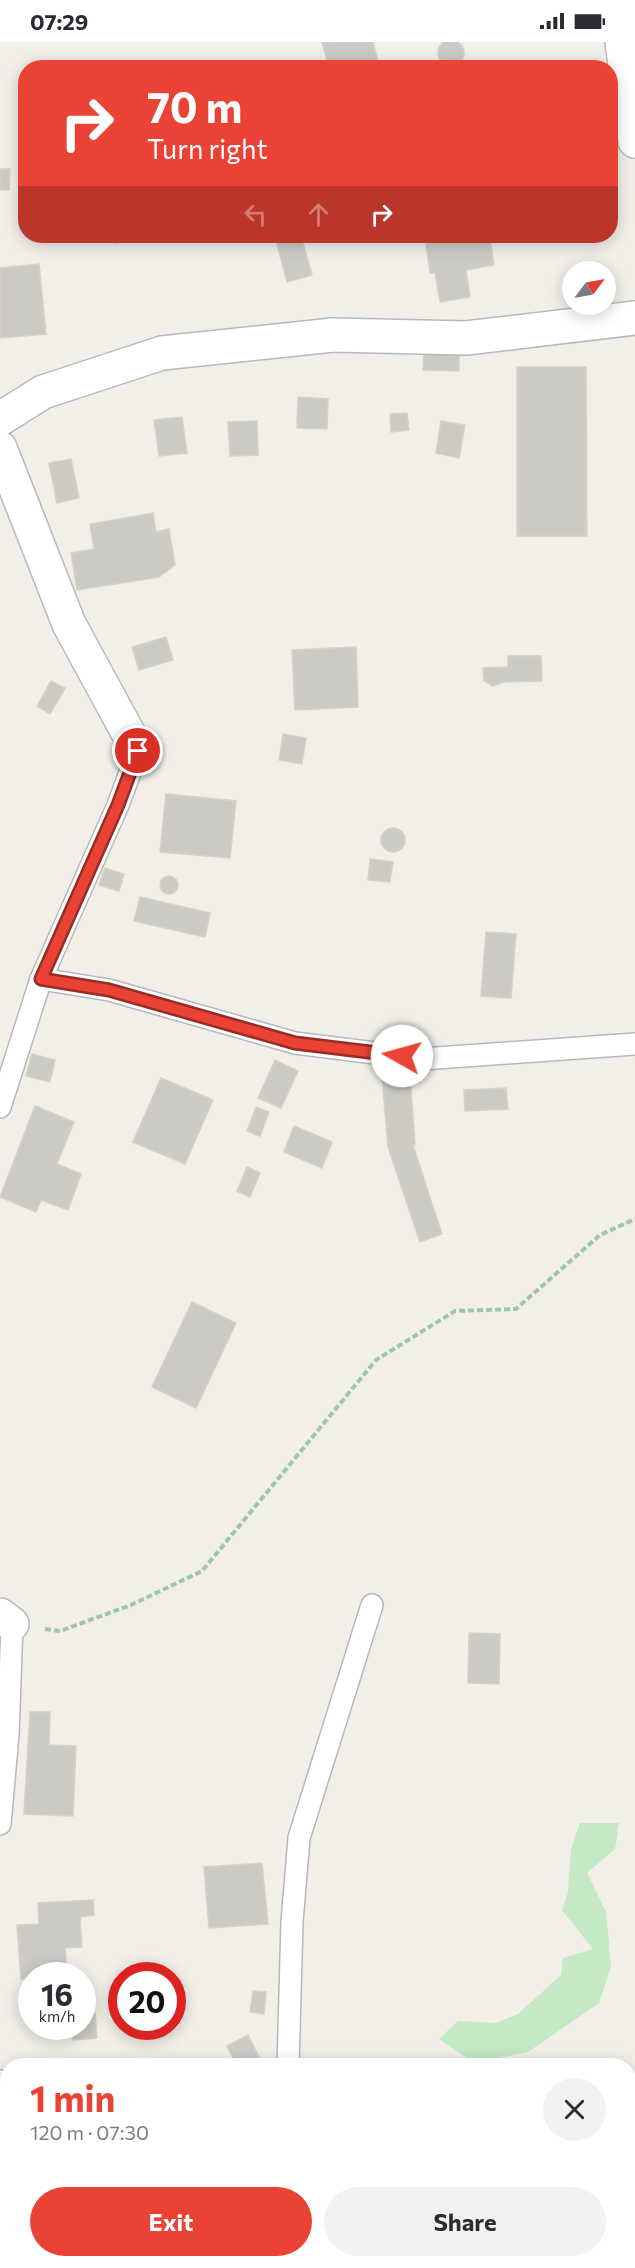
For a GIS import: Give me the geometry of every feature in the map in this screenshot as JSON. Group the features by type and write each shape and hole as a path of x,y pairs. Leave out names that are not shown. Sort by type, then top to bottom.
{"street":[{"path":"622,42 635,141"},
{"path":"0,419 43,392 162,353 333,335 466,338 635,318"},
{"path":"0,448 69,624 138,751"}],"lane":[{"path":"0,1107 41,979 118,805 138,751"},
{"path":"41,979 109,990 295,1043 423,1059 635,1044"},
{"path":"288,2058 292,1922 299,1838 372,1605"},
{"path":"0,1824 8,1735 6,1620"}],"path":[{"path":"6,1620 60,1630 131,1605 202,1571 376,1360 455,1311 516,1308 600,1235 635,1219"}],"green space":[{"path":"580,1823 619,1823 615,1849 587,1873 606,1912 611,1966 599,2003 528,2052 499,2058 467,2058 439,2039 458,2021 495,2023 518,2014 561,1975 563,1958 593,1949 562,1910 568,1892 571,1849"}],"building":[{"path":"446,41 456,41 463,48 462,60 440,60 439,58 439,48"},
{"path":"322,42 373,42 378,60 327,60"},
{"path":"0,169 10,169 9,190 0,190"},
{"path":"277,243 303,243 312,275 287,282"},
{"path":"426,243 491,243 494,265 466,270 470,297 440,302 435,273 430,273"},
{"path":"39,264 46,334 0,338 0,268"},
{"path":"424,352 459,352 459,371 423,370"},
{"path":"517,367 586,367 587,536 517,536"},
{"path":"298,397 328,399 327,429 297,428"},
{"path":"407,413 409,430 391,432 390,414"},
{"path":"182,417 187,453 159,456 154,420"},
{"path":"257,421 258,455 230,456 228,422"},
{"path":"441,421 465,425 459,458 436,453"},
{"path":"71,459 79,498 57,503 49,463"},
{"path":"153,513 156,532 169,529 175,565 159,577 77,590 71,553 94,549 90,524"},
{"path":"166,637 173,660 139,670 132,647"},
{"path":"356,647 358,707 295,710 292,650"},
{"path":"508,656 541,656 542,681 504,682 493,686 484,681 483,668 508,667"},
{"path":"51,681 65,688 50,714 37,706"},
{"path":"283,734 306,738 302,764 279,760"},
{"path":"166,794 236,801 230,858 160,852"},
{"path":"393,828 402,831 405,840 402,849 393,852 384,849 381,840 384,831"},
{"path":"370,859 393,862 390,882 368,880"},
{"path":"105,868 124,874 119,891 99,885"},
{"path":"165,876 173,876 178,881 176,892 165,894 160,889 160,881"},
{"path":"140,897 210,913 205,937 134,921"},
{"path":"486,932 516,934 511,998 481,996"},
{"path":"32,1054 55,1060 50,1082 26,1076"},
{"path":"275,1060 298,1071 281,1108 258,1098"},
{"path":"410,1075 415,1145 413,1145 442,1234 420,1242 388,1147 382,1077"},
{"path":"161,1078 213,1100 185,1164 133,1142"},
{"path":"506,1088 508,1109 465,1111 464,1090"},
{"path":"35,1106 74,1122 57,1164 81,1174 68,1210 41,1200 36,1212 0,1197"},
{"path":"256,1107 269,1112 260,1136 247,1131"},
{"path":"294,1126 332,1142 322,1168 284,1152"},
{"path":"247,1167 260,1173 250,1197 237,1191"},
{"path":"192,1302 236,1323 196,1408 152,1387"},
{"path":"469,1633 500,1634 499,1684 468,1683"},
{"path":"30,1712 50,1712 49,1745 76,1746 73,1816 24,1814"},
{"path":"262,1863 268,1924 209,1928 204,1867"},
{"path":"93,1900 94,1915 80,1917 82,1947 65,1948 66,1962 20,1962 17,1925 39,1924 38,1903"},
{"path":"253,1991 266,1992 264,2014 250,2012"},
{"path":"248,2035 260,2058 233,2058 227,2046"}],"route":[{"path":"138,751 118,805 41,979 109,990 295,1043 402,1056"}]}
